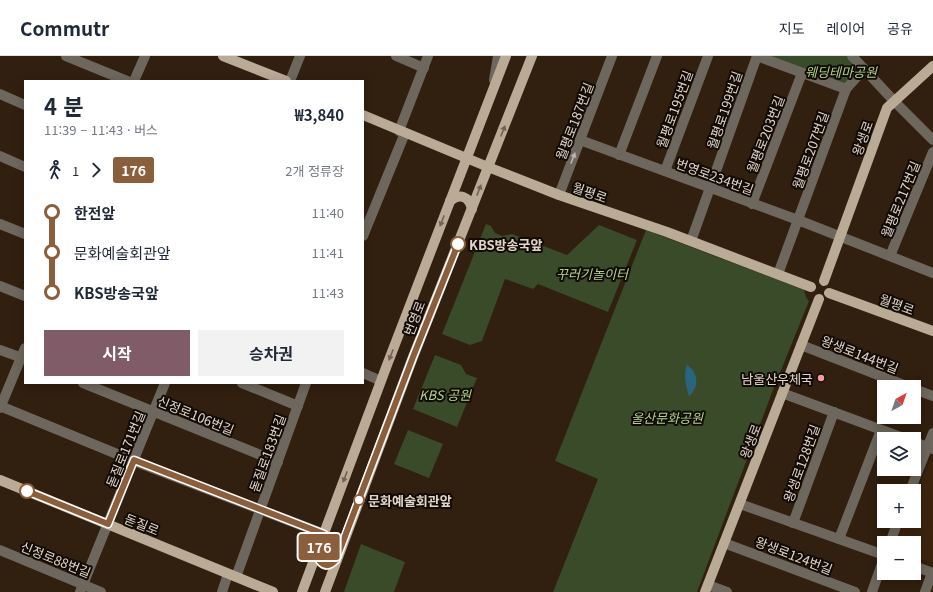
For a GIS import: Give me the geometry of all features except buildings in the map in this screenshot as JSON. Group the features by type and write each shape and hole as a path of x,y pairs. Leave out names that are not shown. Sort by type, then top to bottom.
{"main road":[{"path":"223,56 283,80"},
{"name":"번영로","path":"302,592 381,381 506,56"},
{"name":"번영로","path":"325,592 413,357 532,56"},
{"name":"왕생로","path":"824,281 888,108 932,69"},
{"name":"월평로","path":"364,115 488,167 691,241 811,287"},
{"path":"450,201 458,196 464,197 471,204 472,209"},
{"path":"818,280 824,281 829,286 828,296 819,299 813,295 811,287 818,280"},
{"name":"월평로","path":"829,293 933,331"},
{"name":"왕생로","path":"707,588 819,299"},
{"name":"돋질로","path":"0,480 273,592"},
{"path":"317,552 318,558 323,565 331,564 336,560"}],"street":[{"path":"66,56 125,80"},
{"path":"134,80 145,56"},
{"path":"290,80 300,56"},
{"path":"396,56 424,68"},
{"path":"364,233 402,132 428,56"},
{"path":"493,91 498,56"},
{"path":"527,70 536,56"},
{"name":"월평로187번길","path":"559,194 612,56"},
{"path":"619,155 657,56"},
{"name":"월평로195번길","path":"665,172 708,56"},
{"path":"757,56 846,89 864,69"},
{"name":"월평로199번길","path":"691,241 757,56"},
{"path":"852,56 933,140"},
{"name":"월평로203번길","path":"752,204 802,73"},
{"name":"월평로207번길","path":"778,274 846,89"},
{"path":"0,94 24,105"},
{"name":"번영로234번길","path":"580,140 841,236 933,273"},
{"name":"월평로217번길","path":"890,256 933,152"},
{"path":"0,156 24,167"},
{"path":"0,224 24,234"},
{"path":"0,286 24,296"},
{"name":"왕생로144번길","path":"801,345 891,380"},
{"path":"0,350 23,359 0,407 324,534"},
{"path":"364,373 381,381"},
{"name":"신정로106번길","path":"85,384 278,462"},
{"name":"돋질로171번길","path":"82,588 165,384"},
{"path":"244,384 298,406"},
{"name":"돋질로183번길","path":"222,592 232,575 260,510 306,384"},
{"path":"921,392 933,396"},
{"path":"782,393 886,432"},
{"name":"왕생로128번길","path":"793,523 834,412"},
{"path":"839,539 880,430"},
{"path":"913,484 930,448 933,433"},
{"name":"왕생로128번길","path":"740,504 877,554"},
{"name":"왕생로124번길","path":"724,543 855,592"},
{"name":"신정로88번길","path":"0,550 82,588 101,592"},
{"path":"921,569 932,573 925,592"},
{"path":"872,592 877,577"},
{"path":"707,588 727,592"}],"shaded area":[{"path":"930,460 933,461 933,563 921,559 921,536 899,536 902,528 921,528 920,484"}],"green space":[{"name":"웨딩테마공원","path":"757,56 852,56 864,69 846,89"},
{"name":"꾸러기놀이터","path":"486,224 491,226 495,233 502,236 512,234 567,255 599,225 637,240 608,312 538,284 533,289 505,279 482,341 470,345 442,334"},
{"name":"울산문화공원","path":"646,230 804,290 809,301 773,390 697,592 553,592 598,479 555,461"},
{"name":"KBS 공원","path":"435,355 461,365 466,374 477,378 457,427 413,409"},
{"path":"408,430 443,444 429,478 394,464"},
{"path":"361,544 405,562 394,592 344,592"}],"water":[{"path":"687,365 694,372 696,380 695,388 689,396 685,377"}],"bus line":[{"name":"176","path":"27,491 108,524 134,460 324,534 317,552 318,558 323,565 331,564 336,560 413,357 458,244"}],"place":[{"name":"KBS방송국앞","path":"458,244"},
{"name":"남울산우체국","path":"821,378"},
{"name":"문화예술회관앞","path":"359,500"}]}
